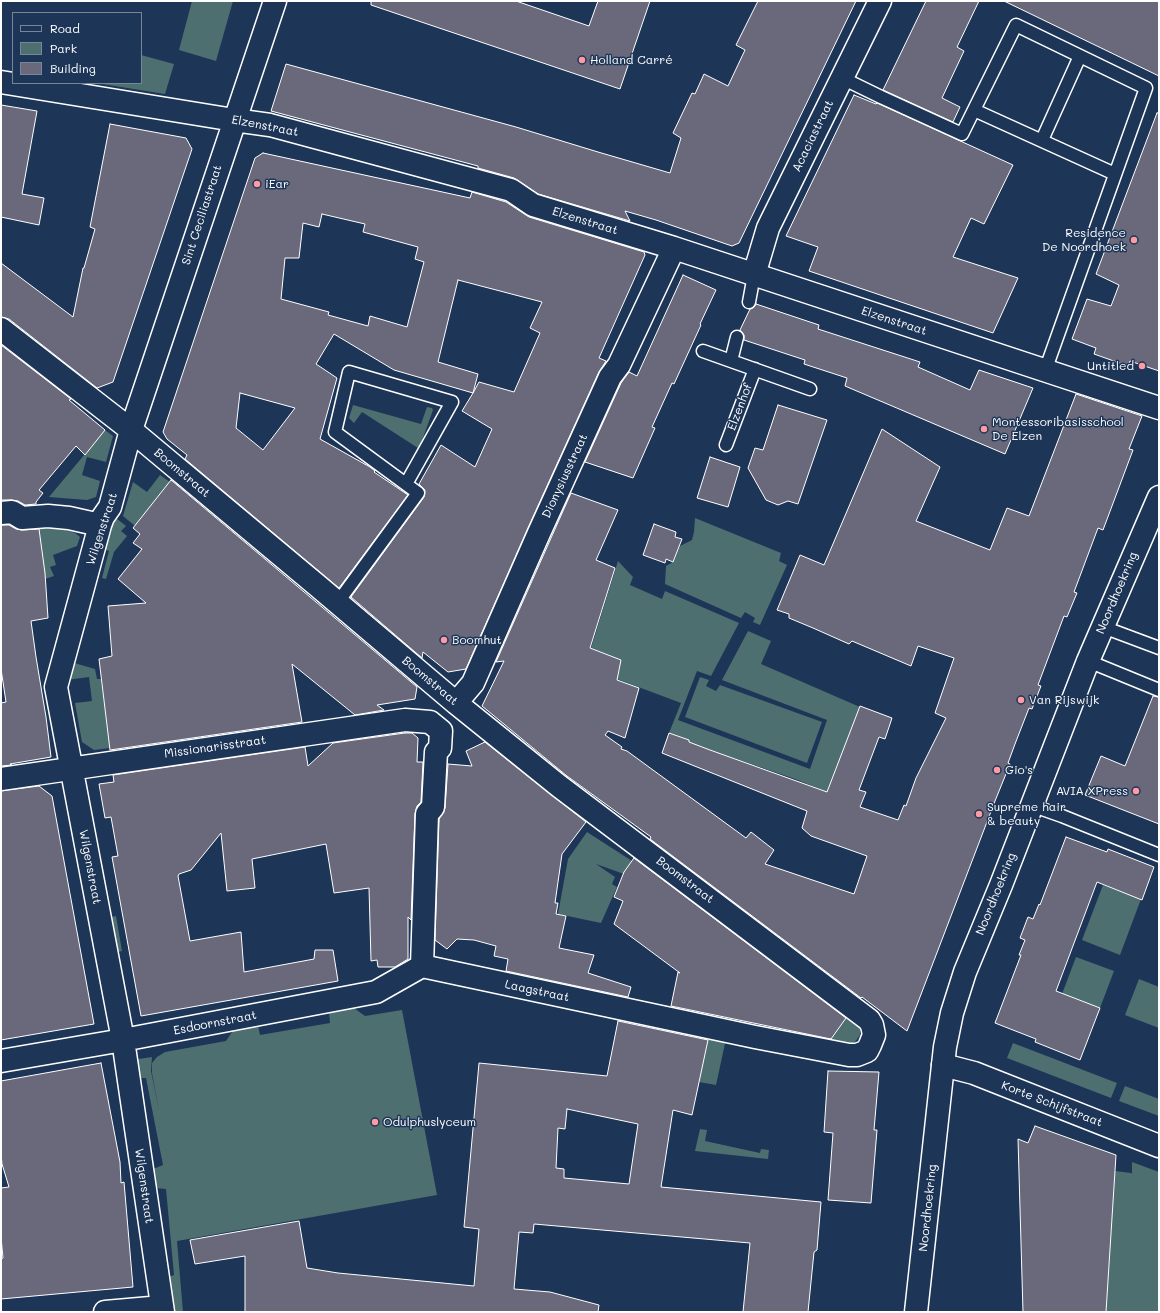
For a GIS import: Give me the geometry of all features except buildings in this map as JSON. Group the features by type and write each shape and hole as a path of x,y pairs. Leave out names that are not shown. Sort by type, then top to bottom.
{"street":[{"name":"Sint Ceciliastraat","path":"131,430 275,1"},
{"name":"Acaciastraat","path":"754,275 768,228 880,1"},
{"name":"Elzenstraat","path":"1,82 12,84"},
{"name":"Elzenstraat","path":"13,84 270,125 511,190 533,205 674,248 1158,408"},
{"name":"Dionysiusstraat","path":"430,722 473,683 539,532 610,377 619,365 674,248"},
{"name":"Boomstraat","path":"1,329 131,430 338,602 453,700 559,786 869,1020"},
{"name":"Wilgenstraat","path":"131,430 110,507 103,517 100,525 56,687 123,1040 162,1310"},
{"name":"Noordhoekring","path":"916,1312 945,1047 952,1013 964,972 1001,885 1088,660 1159,497"},
{"path":"1,513 12,512 22,518 48,516 69,518 100,525"},
{"name":"Missionarisstraat","path":"1,778 405,720 430,722"},
{"path":"422,966 427,814 433,807 436,752 440,748 440,731 430,722"},
{"name":"Laagstraat","path":"422,966 748,1036 849,1055 862,1054 870,1046 874,1030 869,1020"},
{"name":"Esdoornstraat","path":"1,1061 123,1040 376,992 422,966"},
{"name":"Korte Schijfstraat","path":"943,1064 974,1073 1159,1146"},
{"path":"105,1312 162,1310"}],"lane":[{"path":"842,78 962,134 1016,25 1146,88 1045,371"},
{"path":"1042,140 1080,56"},
{"path":"974,110 1115,174"},
{"path":"749,302 754,275"},
{"path":"731,361 737,337"},
{"name":"Elzenhof","path":"703,351 810,389"},
{"name":"Elzenhof","path":"726,445 755,370"},
{"path":"338,602 418,493 335,432 350,372 452,402 406,484"},
{"path":"1103,626 1131,639 1159,648"},
{"path":"1088,660 1159,690"},
{"path":"1031,805 1159,855"}],"green space":[{"path":"192,1 233,1 216,61 179,50"},
{"path":"142,55 174,64 165,94 102,84 142,84"},
{"path":"353,405 421,424 427,407 432,408 433,410 418,448 362,412 354,423 349,418"},
{"path":"105,430 113,436 106,462 87,457 82,475 100,481 96,497 87,500 49,497"},
{"path":"160,475 170,482 135,526 123,516 133,482 147,492"},
{"path":"116,518 126,526 121,531 127,536 114,552 106,579 102,578 109,551 103,549 111,524"},
{"path":"695,518 781,553 779,561 787,565 760,625 753,622 755,618 745,612 741,618 665,584 666,566 673,562 680,546 692,540"},
{"path":"39,529 63,529 75,533 80,537 77,546 53,555 56,565 50,567 54,576 45,579"},
{"path":"618,561 633,577 630,585 662,599 665,591 739,623 711,676 697,671 678,720 810,769 827,720 722,680 748,631 771,641 761,664 860,707 827,792 795,779 710,750 669,733 681,703 617,679 621,660 591,648"},
{"path":"71,662 95,669 97,679 101,679 110,748 94,750 82,742 75,703 92,701 89,677 67,680"},
{"path":"700,677 709,680 706,686 716,691 720,685 822,722 807,763 685,717"},
{"path":"587,832 632,861 624,874 596,864 615,877 612,884 617,887 601,923 558,914 568,859"},
{"path":"1103,885 1141,899 1120,955 1082,940"},
{"path":"116,916 122,951 114,953 107,918"},
{"path":"1076,957 1114,971 1100,1008 1062,994"},
{"path":"1139,979 1159,987 1159,1028 1125,1015"},
{"path":"347,1003 365,1016 402,1010 437,1195 177,1241 183,1312 173,1312 166,1278 174,1275 166,1189 156,1188 153,1171 153,1169 163,1165 146,1078 138,1078 132,1060 152,1057 151,1071 159,1111 152,1073 152,1063 157,1057 165,1052 226,1041 232,1032 217,1022 258,1025 260,1035 330,1023 329,1012 334,1005"},
{"path":"834,1017 853,1017 860,1027 860,1035 855,1042 851,1044 817,1040 825,1029 834,1035 842,1023"},
{"path":"709,1035 726,1039 716,1085 699,1082"},
{"path":"1013,1043 1117,1083 1111,1098 1007,1058"},
{"path":"1125,1086 1159,1099 1159,1116 1119,1101"},
{"path":"700,1129 707,1130 705,1141 760,1153 761,1149 769,1150 768,1159 695,1151"},
{"path":"1132,1162 1159,1172 1159,1312 1106,1312 1115,1171 1132,1174"}],"place":[{"name":"Holland Carré","path":"582,60"},
{"name":"iEar","path":"257,184"},
{"name":"Residence De Noordhoek","path":"1134,240"},
{"name":"Untitled","path":"1142,366"},
{"name":"Montessoribasisschool De Elzen","path":"984,429"},
{"name":"Boomhut","path":"444,640"},
{"name":"Van Rijswijk","path":"1021,700"},
{"name":"Gio's","path":"997,770"},
{"name":"AVIA XPress","path":"1136,791"},
{"name":"Supreme hair & beauty","path":"979,814"},
{"name":"Odulphuslyceum","path":"375,1122"}]}
